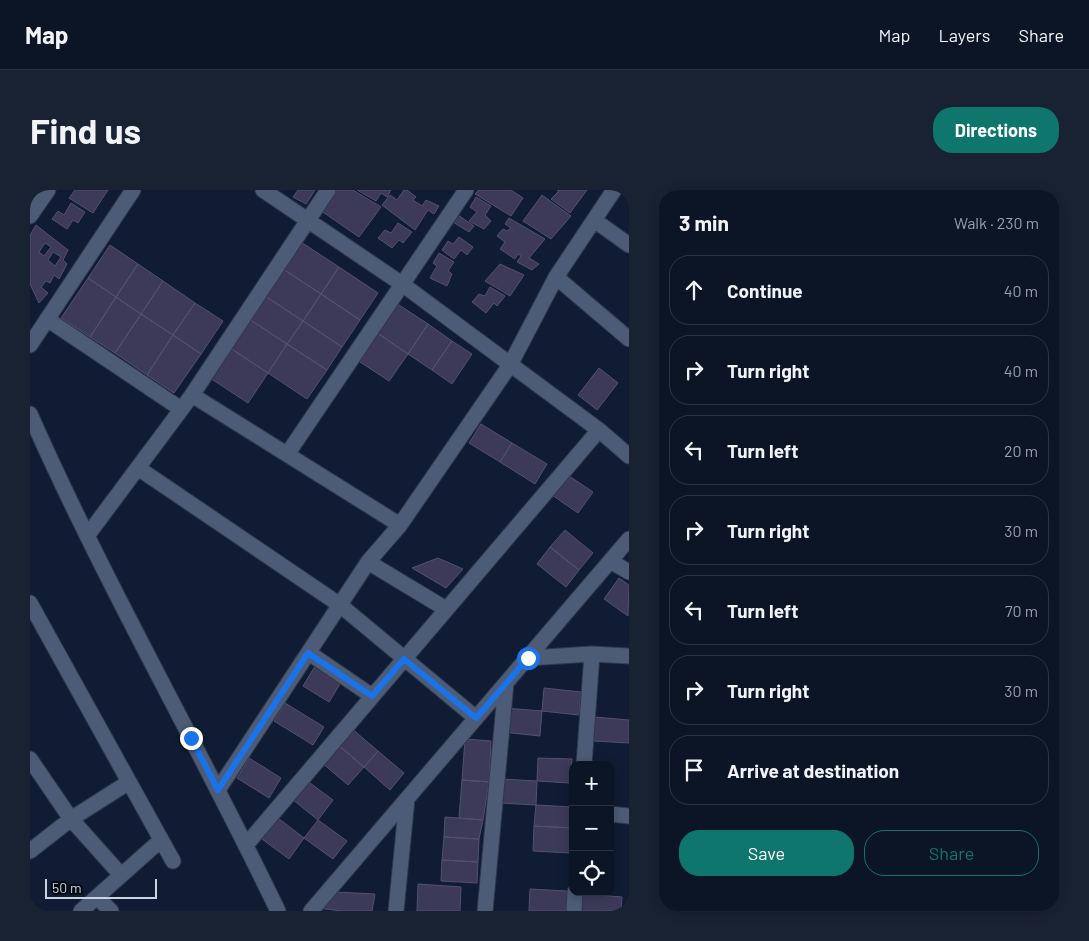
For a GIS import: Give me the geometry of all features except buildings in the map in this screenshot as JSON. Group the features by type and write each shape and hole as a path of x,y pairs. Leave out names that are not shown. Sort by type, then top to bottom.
{"street":[{"path":"30,216 48,190"},
{"path":"30,345 133,190"},
{"path":"263,190 402,284 599,430 629,456"},
{"path":"87,536 192,394 328,190"},
{"path":"288,453 466,190"},
{"path":"218,790 368,562 400,525 510,365 556,277 614,190"},
{"path":"594,220 629,244"},
{"path":"556,277 629,339"},
{"path":"47,319 181,408"},
{"path":"192,394 400,525"},
{"path":"30,414 36,446 87,536 278,911"},
{"path":"246,845 599,430"},
{"path":"138,468 340,605 476,718"},
{"path":"311,911 629,540"},
{"path":"610,561 629,572"},
{"path":"368,562 446,609"},
{"path":"30,603 173,861"},
{"path":"308,653 372,696"},
{"path":"528,658 592,654 629,656"},
{"path":"584,761 592,654"},
{"path":"485,911 506,683"},
{"path":"30,759 71,819 122,875"},
{"path":"30,851 71,819 129,782"},
{"path":"396,911 407,799"},
{"path":"614,814 629,816"},
{"path":"81,911 161,840"},
{"path":"97,896 110,911"},
{"path":"574,911 575,896"}],"route":[{"path":"191,738 218,790 308,653 372,696 404,659 476,718 528,658"}]}
